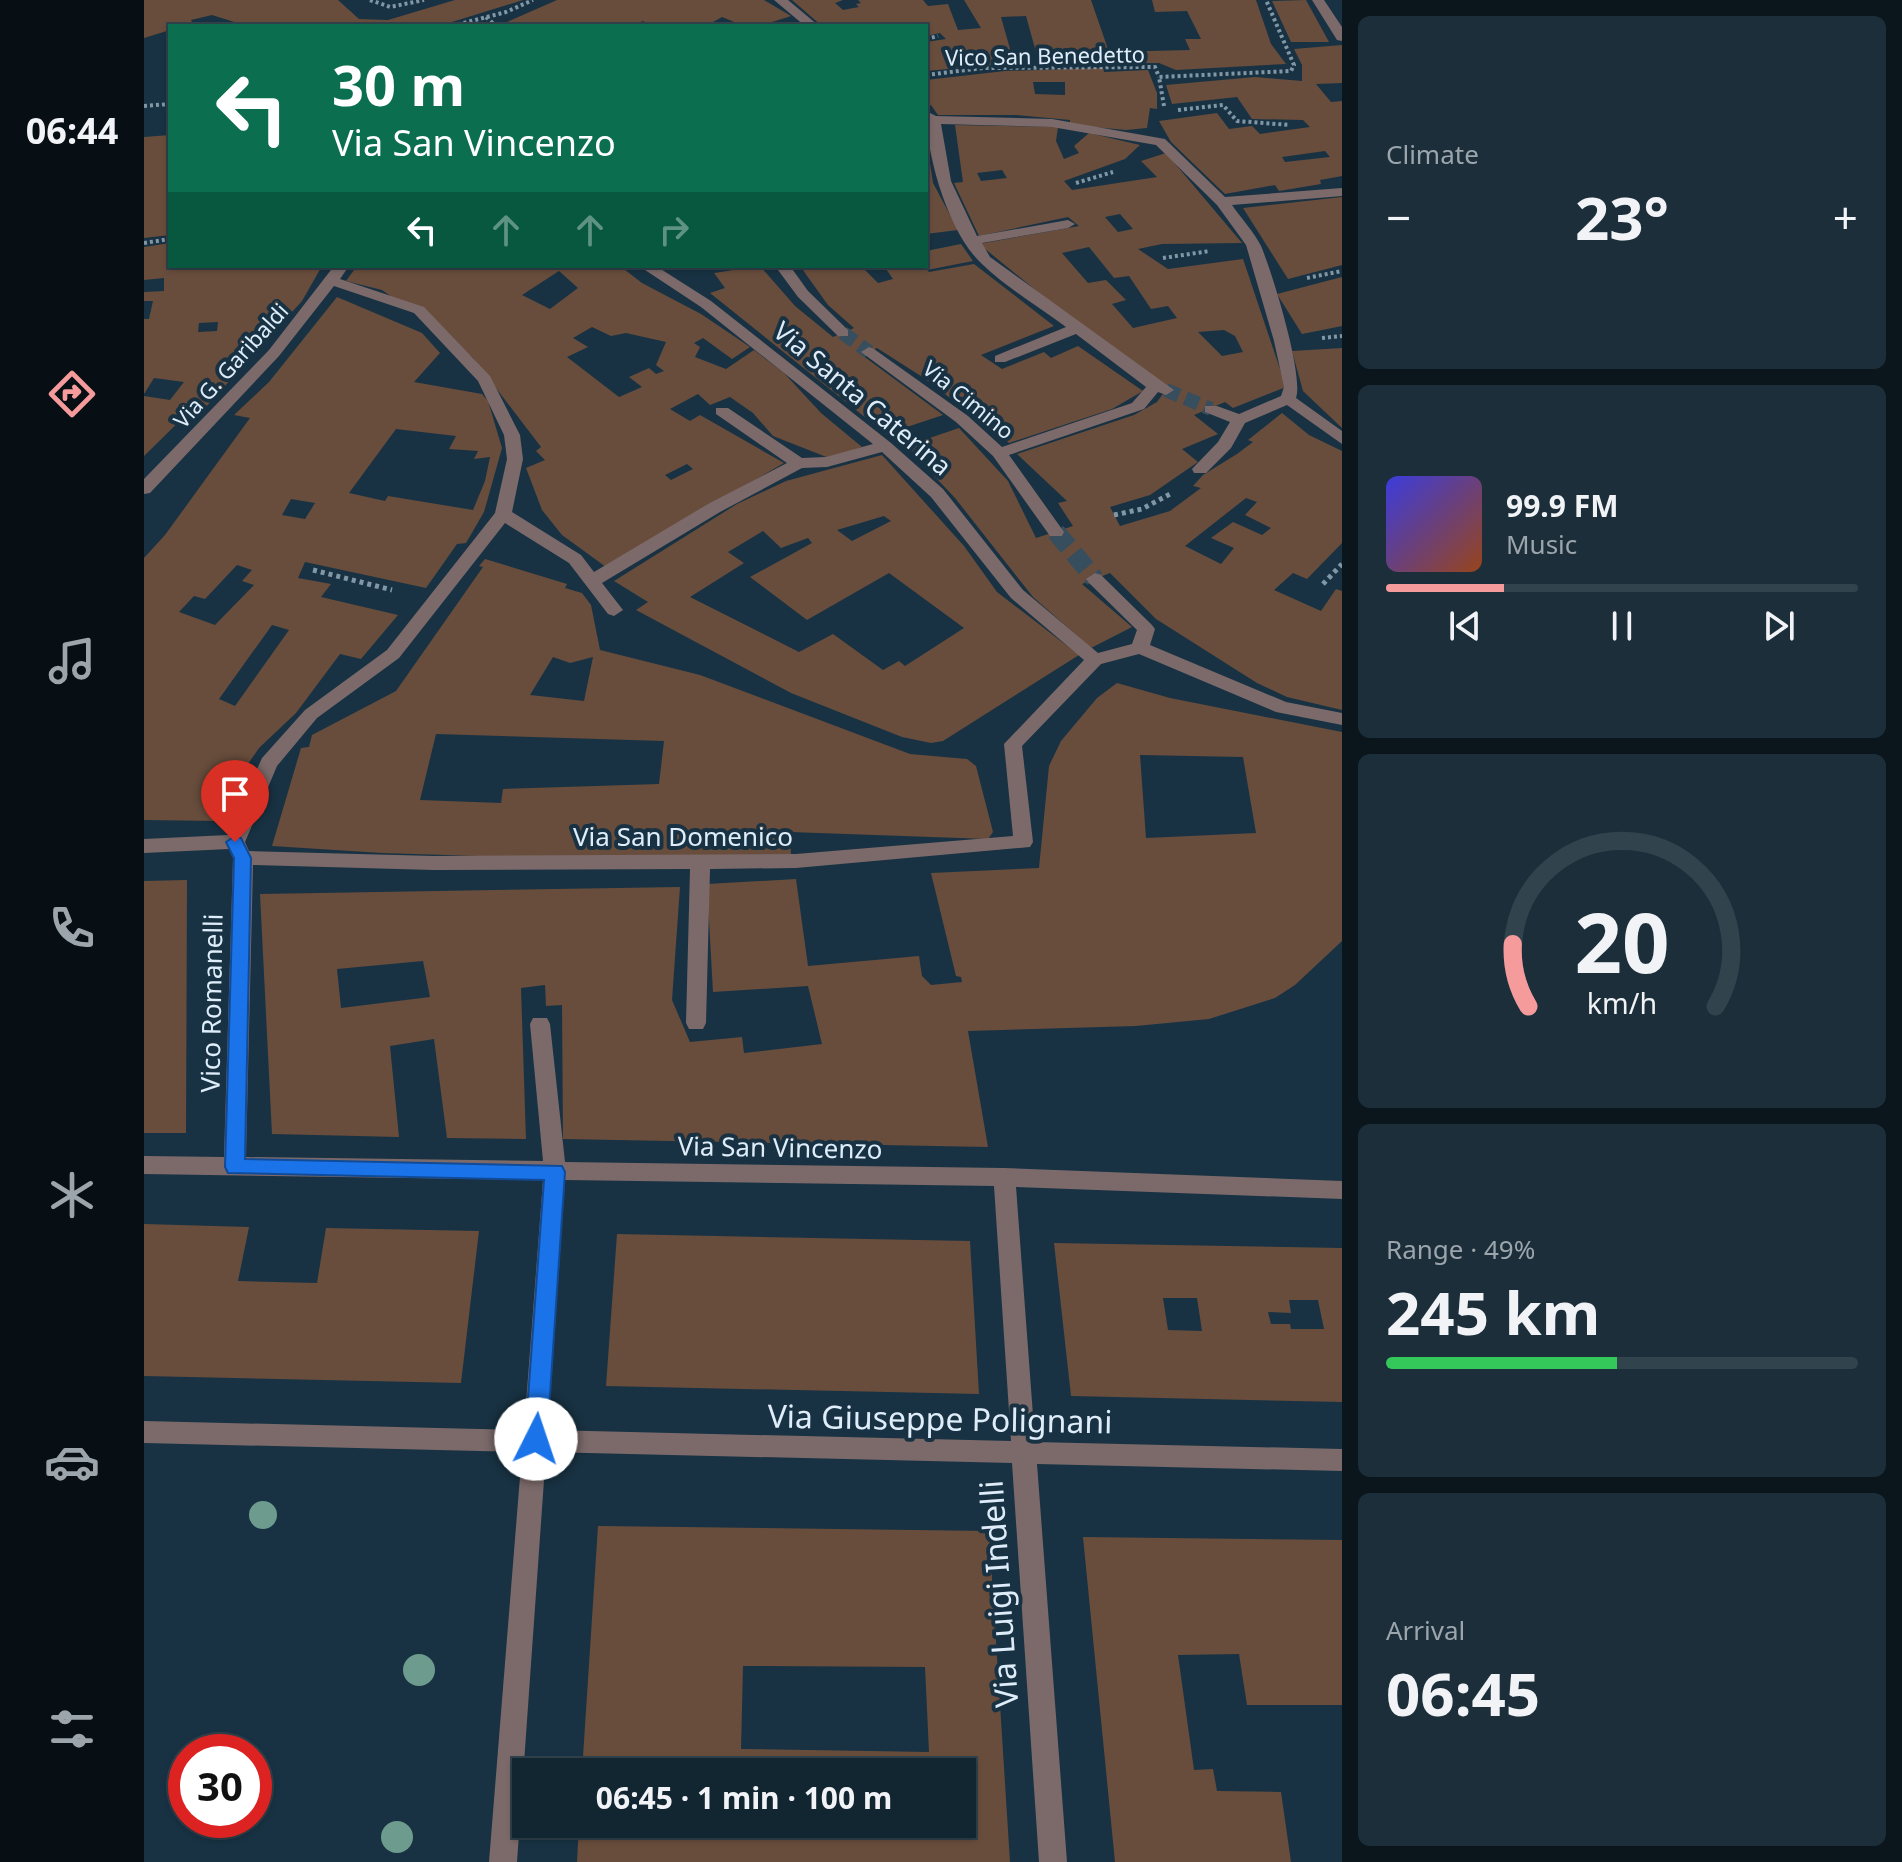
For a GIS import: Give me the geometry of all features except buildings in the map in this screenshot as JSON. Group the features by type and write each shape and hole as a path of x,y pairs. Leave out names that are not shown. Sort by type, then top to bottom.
{"street":[{"path":"780,0 811,24"},
{"path":"1318,0 1342,37"},
{"path":"999,453 1138,406 1160,388 985,260 971,241 944,181 929,118 1052,123 1160,142 1222,202 1253,245 1292,387 1288,399 1239,420 1225,445 1200,469"},
{"path":"1222,202 1342,192"},
{"path":"971,241 1068,224"},
{"name":"Via G. Garibaldi","path":"144,489 265,363 341,268"},
{"name":"Via Santa Caterina","path":"649,268 706,304 885,446 937,493 1017,594 1095,660"},
{"path":"784,268 803,294 843,333"},
{"path":"239,850 269,763 311,714 393,654 436,601 503,514 515,459 512,435 485,379 419,310 332,281"},
{"path":"1000,359 1076,329"},
{"name":"Via Cimino","path":"869,352 962,419 999,453 1056,532"},
{"path":"1288,399 1342,439"},
{"path":"1211,409 1239,420"},
{"path":"722,411 799,463"},
{"path":"592,581 714,508 799,463 827,462 885,446"},
{"path":"503,514 575,559 614,610"},
{"path":"1095,579 1146,629 1140,648"},
{"path":"1095,660 1140,648 1282,708 1342,719"},
{"name":"Via San Domenico","path":"144,846 434,863 700,862 796,861 1023,842 1013,744 1095,660"},
{"name":"Vico Romanelli","path":"235,1167 239,850"},
{"path":"696,1023 700,862"},
{"path":"503,1862 555,1172 540,1024"},
{"name":"Via San Vincenzo","path":"144,1165 1004,1177 1342,1190"},
{"name":"Via Luigi Indelli","path":"1004,1177 1053,1862"},
{"name":"Via Giuseppe Polignani","path":"144,1432 1342,1460"}],"path":[{"path":"370,0 399,8 424,0"},
{"path":"460,24 533,0"},
{"path":"1266,0 1294,65 1291,71 1159,77 1165,111 1223,105 1237,121 1290,125"},
{"path":"486,17 494,24"},
{"path":"928,38 938,36"},
{"name":"Vico San Benedetto","path":"928,75 1021,67 1155,67 1159,77"},
{"path":"144,106 168,104"},
{"path":"144,243 168,239"},
{"path":"1163,258 1197,251 1219,251"},
{"path":"1114,515 1142,509 1169,495 1200,469"},
{"path":"1323,584 1342,564"},
{"path":"313,570 436,601"}],"tunnel":[{"path":"843,333 869,352"},
{"path":"1166,390 1211,409"},
{"path":"1056,532 1095,579"}],"route":[{"path":"235,842 243,858 235,1167 555,1172 536,1439"}]}
